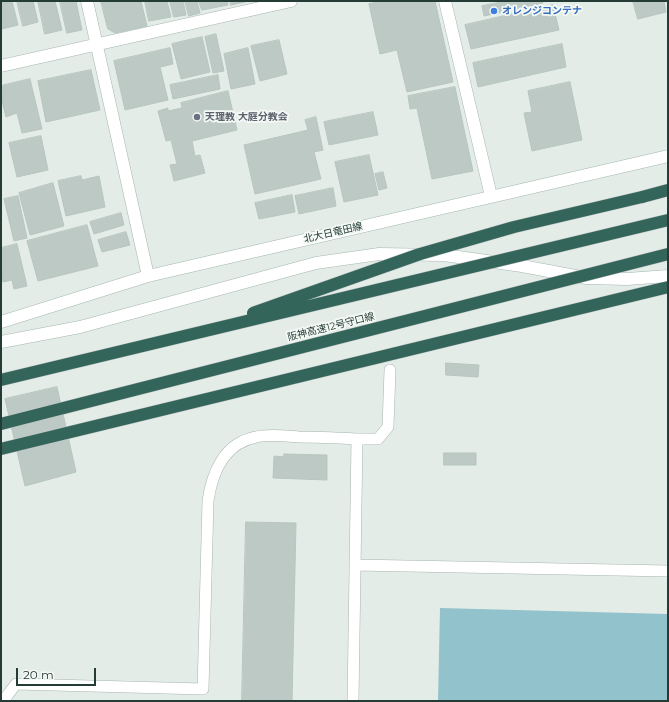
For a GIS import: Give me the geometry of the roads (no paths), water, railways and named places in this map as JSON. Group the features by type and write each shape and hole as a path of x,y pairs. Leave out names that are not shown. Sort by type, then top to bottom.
{"highway":[{"path":"205,331 310,292 420,254 514,227 668,190"},
{"path":"1,380 668,220"},
{"name":"阪神高速12号守口線","path":"1,424 668,254"},
{"path":"1,449 668,287"}],"main road":[{"path":"87,1 95,44 148,276"},
{"path":"1,66 291,1"},
{"path":"445,1 491,196"},
{"name":"北大日竜田線","path":"1,322 148,276 668,156"},
{"path":"1,342 80,327 316,263 379,254 444,255 522,266 586,278 668,276"}],"lane":[{"path":"3,701 16,684 204,689 208,502 210,483 219,462 238,444 255,437 271,436 378,439 388,427 390,370"},
{"path":"353,701 357,439"},
{"path":"355,565 668,571"}],"water":[{"path":"440,608 668,614 668,701 438,701"}],"place":[{"name":"オレンジコンテナ","path":"494,11"},
{"name":"天理教 大庭分教会","path":"197,117"}]}
